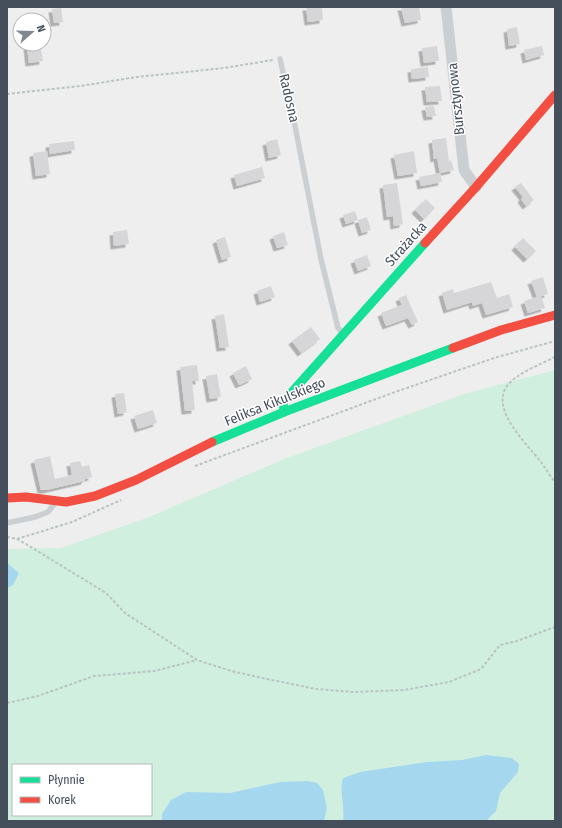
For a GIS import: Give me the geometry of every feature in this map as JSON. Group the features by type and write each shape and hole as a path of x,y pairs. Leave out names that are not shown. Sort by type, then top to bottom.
{"main road":[{"name":"Strażacka","path":"284,412 283,402 476,187 555,95"},
{"name":"Feliksa Kikulskiego","path":"7,498 26,497 66,502 86,499 112,490 211,443 284,412 501,330 555,315"}],"street":[{"name":"Bursztynowa","path":"446,7 464,170 476,187"}],"lane":[{"name":"Radosna","path":"280,59 296,126 321,259 338,328 344,334"},
{"path":"7,523 35,517 48,512 57,501"}],"path":[{"name":"Radosna","path":"7,94 80,86 145,76 224,68 280,59"},
{"path":"193,466 395,392 494,358 555,341"},
{"path":"555,357 519,375 508,385 502,397 506,416 514,430 541,462 555,482"},
{"path":"16,539 72,522 123,499"},
{"path":"7,537 16,539 106,593 124,613 197,660 231,671 316,689 354,692 404,690 449,682 481,669 500,645 517,641 555,627"},
{"path":"7,703 38,696 94,676 155,671 197,660"}],"green space":[{"path":"555,370 555,821 7,821 7,549 61,548 149,517 284,459 464,394"}],"water":[{"path":"7,563 19,573 13,585 7,588"},
{"path":"486,755 512,758 519,764 518,772 500,793 496,811 486,821 343,821 343,778 360,772 427,762 462,760"},
{"path":"308,781 317,783 323,790 327,808 324,821 162,821 162,814 171,800 186,792 230,793 280,782"}],"building":[{"path":"306,7 322,7 323,20 308,22"},
{"path":"401,7 419,7 421,20 405,23"},
{"path":"61,8 63,22 54,23 52,9"},
{"path":"517,27 520,44 509,46 507,29"},
{"path":"437,46 439,61 424,63 422,48"},
{"path":"542,46 544,55 526,60 524,50"},
{"path":"28,52 41,52 43,61 29,63"},
{"path":"428,67 429,77 412,79 411,69"},
{"path":"440,86 442,101 427,102 425,87"},
{"path":"434,106 436,116 427,117 425,107"},
{"path":"446,138 449,161 451,160 454,170 440,173 437,158 434,159 432,140"},
{"path":"277,139 281,155 269,158 266,142"},
{"path":"74,141 75,150 50,154 49,144"},
{"path":"47,151 50,174 36,176 33,153"},
{"path":"414,151 417,173 398,176 394,155"},
{"path":"262,167 265,178 237,186 234,175"},
{"path":"440,173 442,182 421,186 419,177"},
{"path":"397,183 403,224 394,226 393,216 387,217 383,185"},
{"path":"521,183 534,200 526,206 521,199 523,197 515,187"},
{"path":"426,199 435,208 424,219 415,210"},
{"path":"355,211 358,220 346,224 343,215"},
{"path":"367,217 371,230 362,233 358,220"},
{"path":"127,230 129,244 114,246 113,232"},
{"path":"284,232 288,245 277,248 273,236"},
{"path":"225,237 231,257 222,260 216,240"},
{"path":"523,238 536,251 527,259 515,247"},
{"path":"367,255 371,266 358,271 354,260"},
{"path":"543,277 548,294 541,296 545,308 528,313 524,301 537,297 531,281"},
{"path":"491,282 497,298 509,294 513,307 486,315 482,303 473,306 472,302 447,310 442,293 453,289 454,293"},
{"path":"271,286 275,297 260,302 257,291"},
{"path":"406,295 418,322 412,325 408,318 386,326 381,313 402,305 399,298"},
{"path":"224,314 229,347 220,348 215,316"},
{"path":"311,327 320,339 301,353 292,341"},
{"path":"197,365 199,381 192,381 195,410 185,411 180,367"},
{"path":"246,366 252,379 239,385 233,373"},
{"path":"217,374 221,397 210,399 206,376"},
{"path":"124,393 127,412 118,414 115,394"},
{"path":"153,410 157,423 138,429 134,416"},
{"path":"50,456 55,479 72,475 70,463 80,461 82,467 89,465 92,477 85,479 85,481 41,490 34,460"}],"traffic: fast":[{"path":"284,412 283,402 425,243"},
{"path":"212,442 284,412 453,348"}],"traffic: jam":[{"path":"425,243 476,187 555,95"},
{"path":"453,348 501,330 555,315"},
{"path":"7,498 26,497 66,502 95,496 136,480 212,442"}]}
